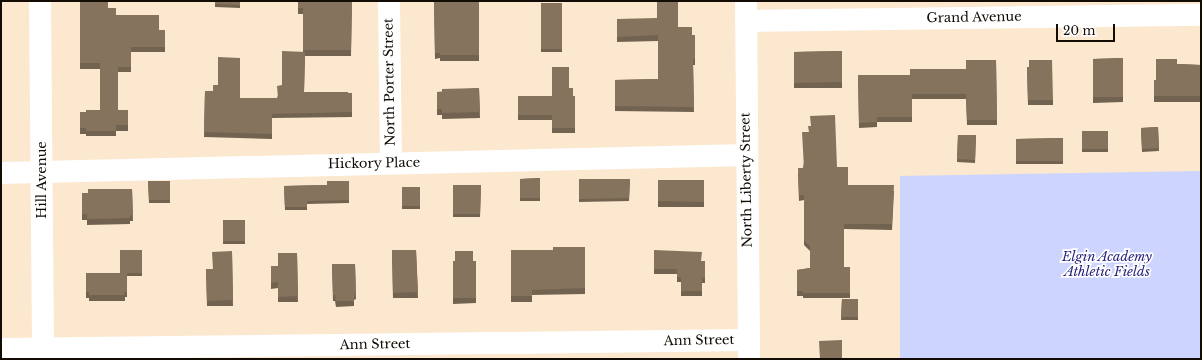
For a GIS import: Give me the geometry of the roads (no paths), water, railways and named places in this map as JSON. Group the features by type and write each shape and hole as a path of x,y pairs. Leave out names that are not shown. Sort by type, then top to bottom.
{"street":[{"name":"Hill Avenue","path":"40,1 43,354"},
{"name":"North Porter Street","path":"389,1 391,163"},
{"name":"Grand Avenue","path":"746,11 1201,15"},
{"name":"North Liberty Street","path":"746,11 749,350"},
{"name":"Hickory Place","path":"1,173 747,155"},
{"name":"Ann Street","path":"1,349 43,354 749,350"}],"park label":[{"name":"Elgin Academy Athletic Fields","path":"1107,266"}]}
